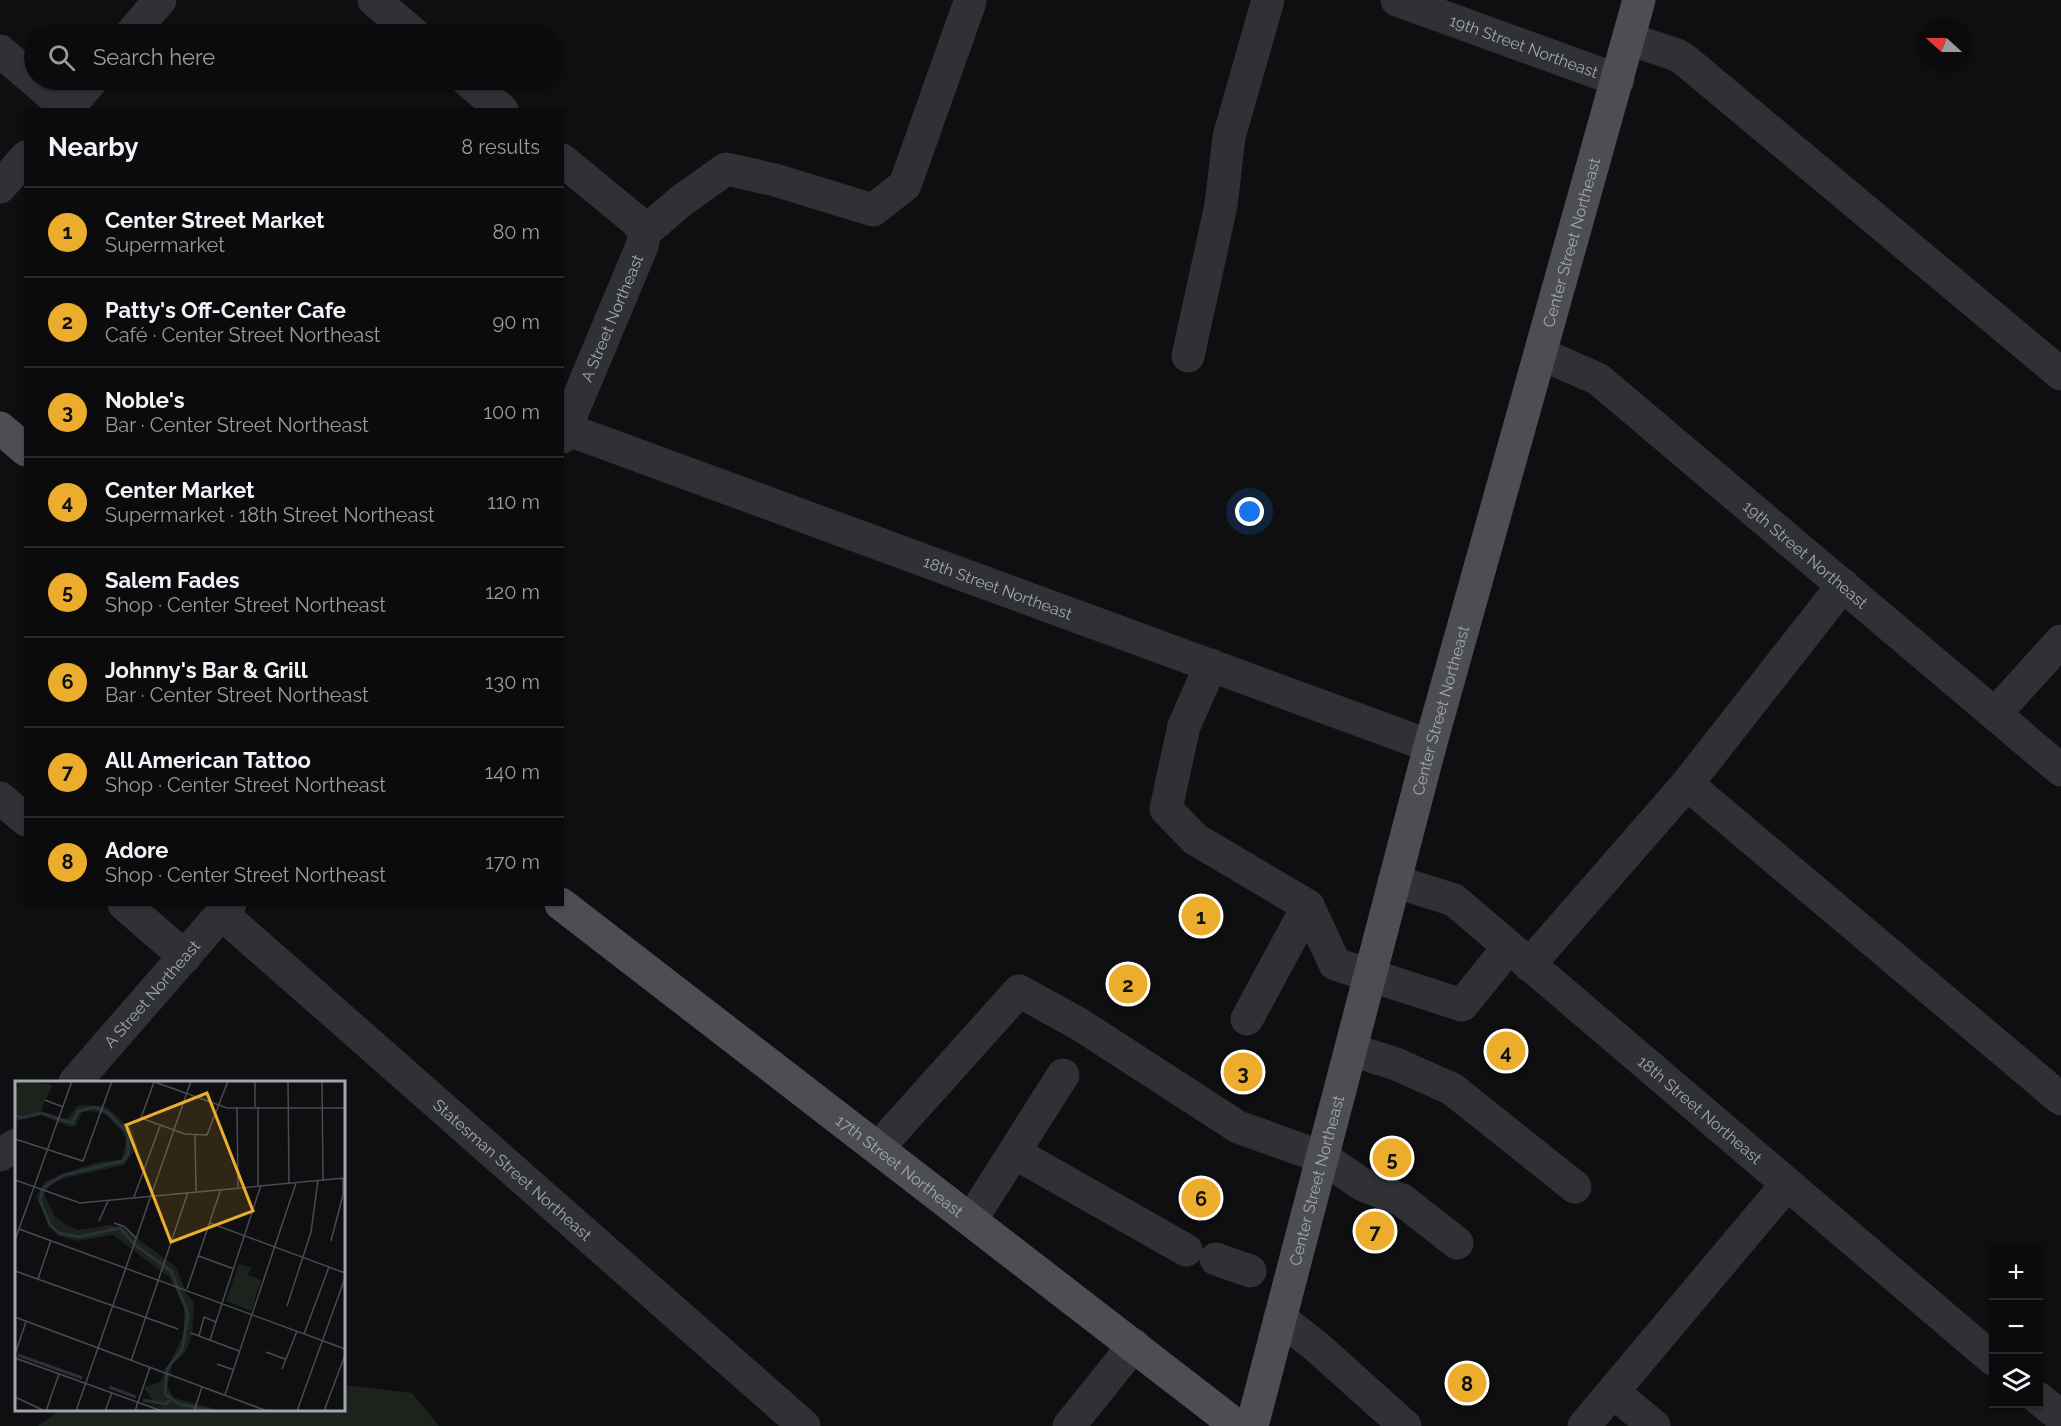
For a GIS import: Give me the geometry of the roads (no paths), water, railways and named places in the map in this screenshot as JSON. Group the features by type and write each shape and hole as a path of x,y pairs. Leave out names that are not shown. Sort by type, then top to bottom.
{"main road":[{"name":"Center Street Northeast","path":"1252,1426 1430,746 1639,0"},
{"path":"0,428 24,448"},
{"name":"17th Street Northeast","path":"564,906 1237,1426"}],"street":[{"path":"139,24 160,0"},
{"path":"374,0 402,24"},
{"path":"1188,357 1221,205 1229,137 1268,0"},
{"name":"19th Street Northeast","path":"1397,0 1618,80"},
{"path":"564,162 635,220 645,232 681,201 726,169 775,180 873,210 905,184 970,2"},
{"path":"1629,39 1677,55 1686,61 2061,374"},
{"path":"0,51 24,72"},
{"path":"45,90 66,108"},
{"path":"68,108 83,90"},
{"path":"479,90 500,108"},
{"path":"0,188 24,159"},
{"name":"A Street Northeast","path":"564,433 642,246 645,232"},
{"name":"19th Street Northeast","path":"1540,354 1599,379 2061,770"},
{"name":"18th Street Northeast","path":"564,433 1430,746"},
{"path":"1211,665 1184,726 1167,809 1196,839 1308,906 1335,964 1462,1005 1519,956 1687,784 1843,585"},
{"path":"1995,714 2061,641"},
{"path":"1687,784 2061,1099"},
{"path":"0,798 24,818"},
{"name":"18th Street Northeast","path":"1394,881 1454,900 1989,1356"},
{"path":"126,906 185,957"},
{"path":"1247,1019 1308,906"},
{"name":"A Street Northeast","path":"77,1081 226,909"},
{"name":"Statesman Street Northeast","path":"226,909 804,1426"},
{"path":"878,1148 1019,991 1079,1024 1238,1127 1322,1157 1363,1185 1402,1200 1457,1243"},
{"path":"1352,1050 1396,1064 1452,1089 1575,1187"},
{"path":"971,1220 1063,1075"},
{"path":"0,1155 15,1146"},
{"path":"1015,1154 1201,1255 1250,1270"},
{"path":"1584,1426 1787,1184"},
{"path":"1280,1318 1317,1347 1405,1426"},
{"path":"1069,1426 1134,1345"},
{"path":"1613,1392 1654,1426"},
{"path":"2043,1402 2061,1417"}],"place":[{"name":"Center Street Market","path":"1201,916"},
{"name":"Patty's Off-Center Cafe","path":"1128,984"},
{"name":"Center Market","path":"1506,1051"},
{"name":"Noble's","path":"1243,1072"},
{"name":"Salem Fades","path":"1392,1158"},
{"name":"Johnny's Bar & Grill","path":"1201,1198"},
{"name":"All American Tattoo","path":"1375,1231"},
{"name":"Adore","path":"1467,1383"}]}
